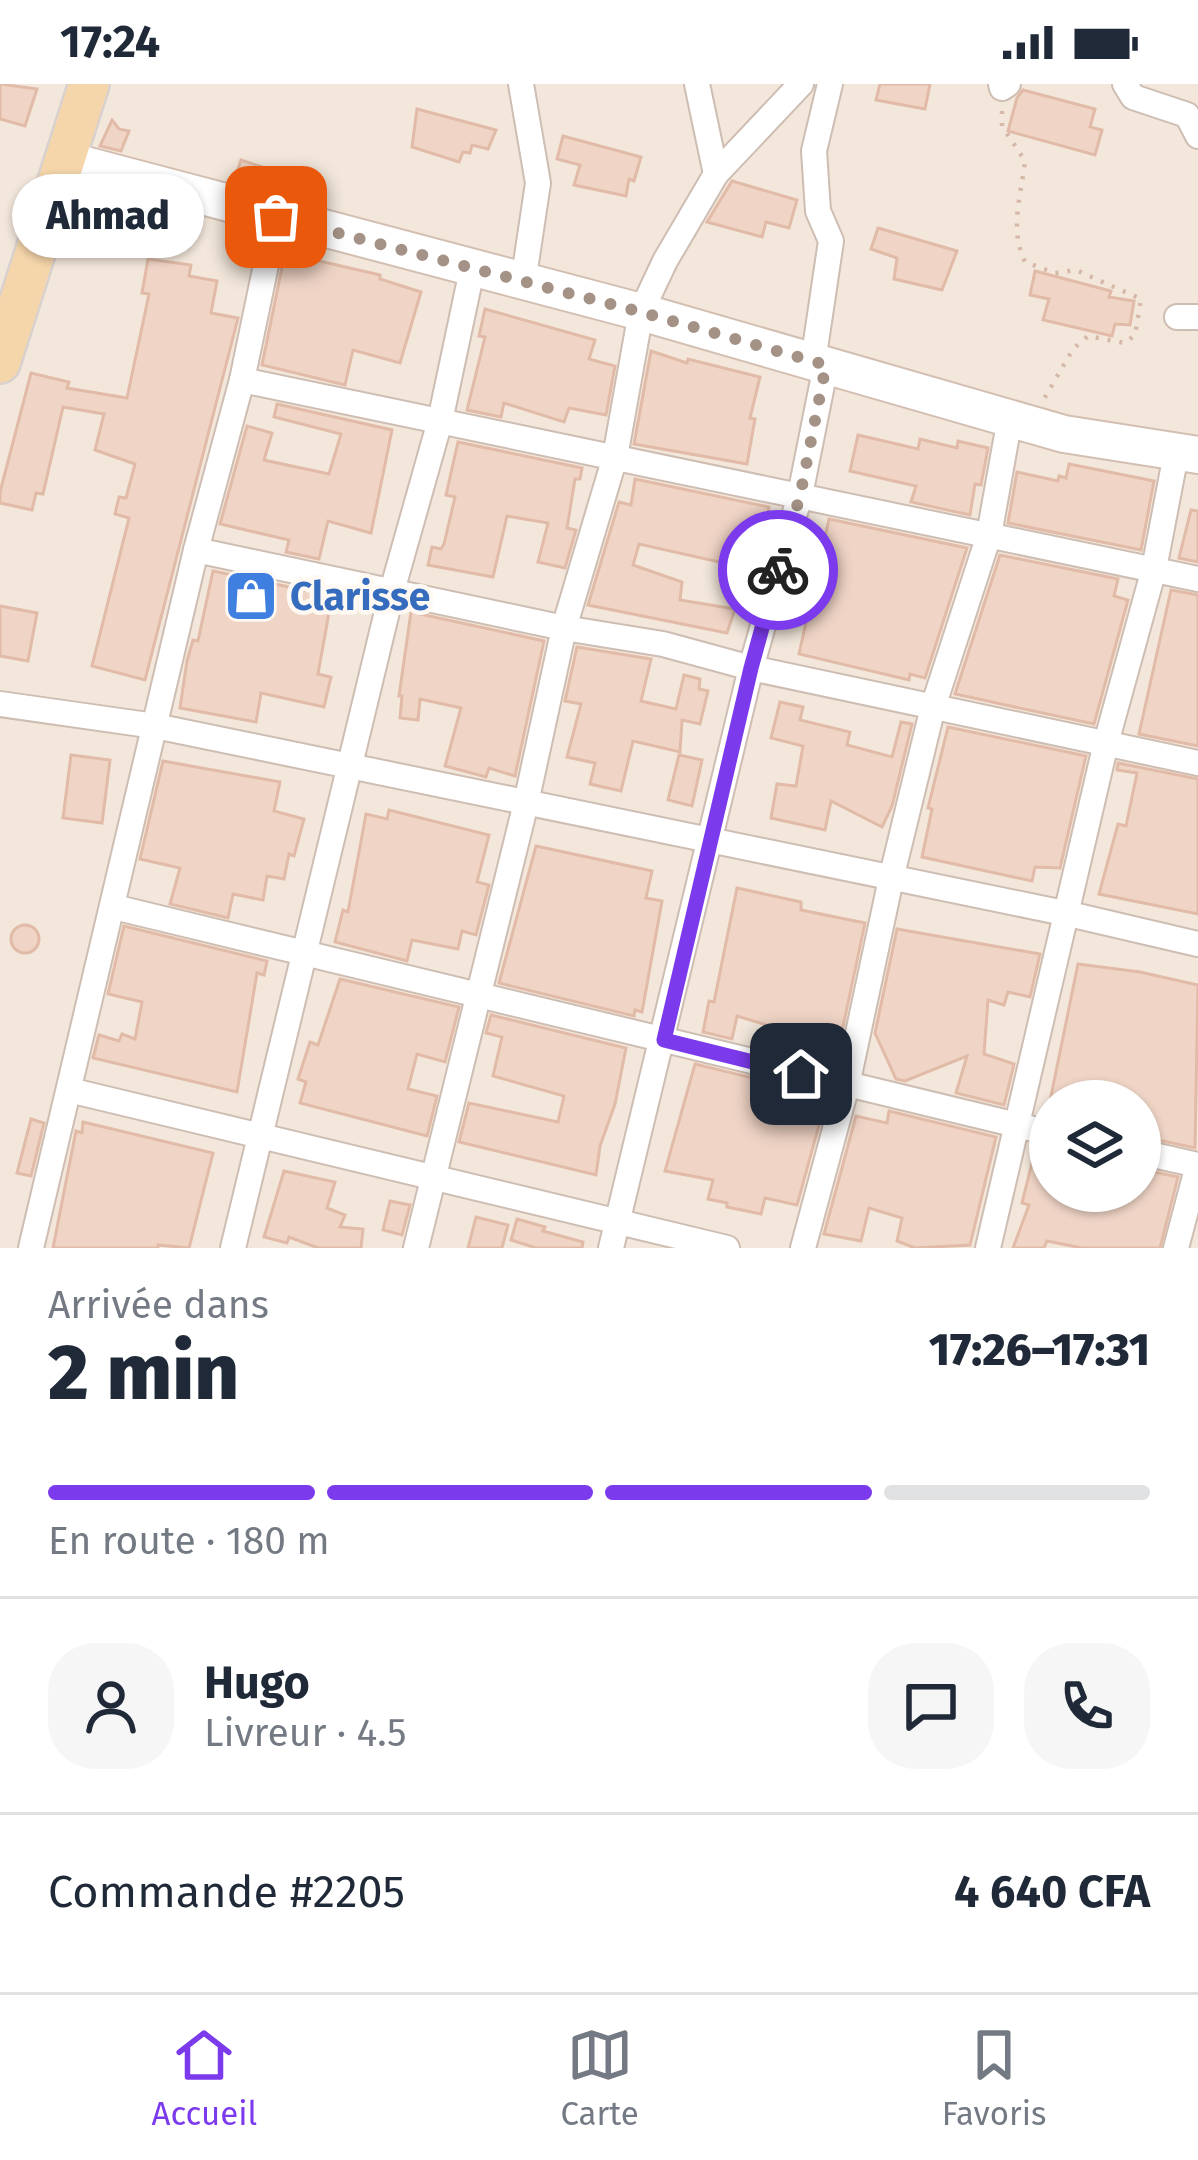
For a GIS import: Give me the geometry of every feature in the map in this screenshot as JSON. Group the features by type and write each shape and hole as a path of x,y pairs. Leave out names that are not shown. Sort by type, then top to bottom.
{"main road":[{"path":"0,363 89,84"}],"street":[{"path":"521,84 538,183 523,283"},
{"path":"697,84 716,174"},
{"path":"416,1248 480,996 564,628 615,457 641,312 716,174 801,84"},
{"path":"611,1248 751,668 800,496 820,363 831,241 818,211 814,151 830,84"},
{"path":"1125,84 1132,97 1187,115 1198,136"},
{"path":"66,160 641,312 1020,421 1187,454 1106,743 988,1248"},
{"path":"31,1248 196,550 242,380 276,217"},
{"path":"233,1248 392,591 440,421 472,270"},
{"path":"242,380 1198,579"},
{"path":"803,1248 847,1085 933,706 989,535 1020,421"},
{"path":"196,550 564,628 663,644 751,668 1198,763"},
{"path":"0,704 155,726 1198,944"},
{"path":"114,907 1029,1128"},
{"path":"69,1090 727,1248"},
{"path":"1161,1157 1198,1165 1176,1248"}],"path":[{"path":"1004,85 1002,126 1025,161 1015,223 1016,245 1025,262 1055,273 1076,270 1141,299 1135,335 1125,343 1088,336 1073,349 1048,395 1020,421"}],"shaded area":[{"path":"0,84 1198,84 1198,1248 0,1248"}],"building":[{"path":"0,84 37,89 25,126 0,119"},
{"path":"880,84 930,84 925,109 876,100"},
{"path":"1023,90 1095,109 1090,127 1102,130 1095,155 1008,131"},
{"path":"417,109 496,130 488,149 472,145 459,162 412,147"},
{"path":"112,120 119,129 129,131 121,151 100,146"},
{"path":"563,136 641,157 626,196 574,185 580,165 557,159"},
{"path":"241,160 265,168 259,186 235,179"},
{"path":"732,181 797,200 789,228 766,222 762,237 707,222"},
{"path":"878,228 957,251 942,290 894,279 897,258 871,249"},
{"path":"285,253 380,275 380,279 421,292 400,363 353,350 345,385 262,365"},
{"path":"148,259 191,265 189,276 217,281 211,313 238,318 145,680 92,666 129,518 115,514 119,497 126,498 135,464 95,450 104,414 63,407 43,494 36,493 32,510 0,503 0,492 31,373 69,382 67,388 127,398 149,294 142,293"},
{"path":"1035,271 1134,301 1130,325 1115,324 1112,336 1043,320 1049,299 1030,295"},
{"path":"485,309 595,340 589,359 615,366 606,415 569,408 564,422 504,403 501,417 467,410 485,337 479,336"},
{"path":"651,351 760,377 750,418 755,419 747,464 634,444"},
{"path":"277,404 392,430 371,533 328,521 319,559 286,552 289,540 220,524 247,426 272,433 264,460 329,474 341,434 274,417"},
{"path":"858,435 918,449 920,439 957,448 958,441 988,448 970,515 911,502 916,486 850,471"},
{"path":"458,442 582,468 580,479 575,479 567,528 576,530 565,568 538,562 548,523 507,516 493,577 428,565 432,547 441,549 444,544 455,497 446,495"},
{"path":"1069,464 1154,481 1141,550 1008,523 1017,472 1058,481 1059,476 1066,478"},
{"path":"635,479 769,507 755,570 639,544 633,565 682,582 680,600 735,609 727,633 588,605 619,502 631,505"},
{"path":"1191,510 1198,511 1198,562 1179,558"},
{"path":"829,519 967,548 925,678 910,674 909,680 799,654"},
{"path":"1000,555 1118,579 1114,596 1128,600 1094,724 955,694"},
{"path":"213,571 332,596 318,674 331,677 324,707 261,693 256,722 180,708 187,661 193,640 198,641"},
{"path":"1171,590 1198,595 1198,746 1139,734"},
{"path":"0,606 37,613 28,661 0,656"},
{"path":"411,612 544,641 515,776 489,768 486,777 445,766 461,708 420,699 418,720 400,718"},
{"path":"577,647 651,659 641,701 676,709 684,675 700,679 699,689 708,691 700,724 682,720 680,752 633,741 621,791 590,784 595,763 567,757 581,704 565,701"},
{"path":"780,702 803,707 800,720 850,732 847,745 892,757 901,722 912,724 892,806 882,827 831,801 825,830 771,818 777,784 796,786 803,746 771,738"},
{"path":"948,727 1086,756 1060,868 1035,867 1032,881 922,857 932,809 928,808"},
{"path":"71,755 110,760 102,823 63,818"},
{"path":"679,755 702,760 692,806 668,800"},
{"path":"163,761 280,782 274,811 304,819 284,879 267,876 263,900 233,894 228,918 170,904 180,868 140,859"},
{"path":"1118,763 1198,779 1198,914 1099,894 1118,824 1126,826 1137,773 1117,770"},
{"path":"389,810 489,835 477,882 489,885 476,935 462,931 458,949 412,940 407,961 335,942 343,910 348,912 366,814 387,819"},
{"path":"536,846 652,871 646,898 662,901 642,1012 635,1010 634,1016 499,983"},
{"path":"737,888 801,902 801,910 865,923 835,1064 779,1051 783,1030 737,1016 732,1039 703,1032 709,1001 714,1002"},
{"path":"25,925 35,929 39,939 35,949 25,953 15,949 11,939 15,929"},
{"path":"124,926 267,961 264,975 257,973 237,1092 93,1058 99,1035 119,1041 122,1034 135,1039 142,1002 108,994"},
{"path":"897,929 1040,954 1030,997 1008,992 1004,1005 988,1000 984,1054 1014,1064 1004,1105 956,1093 967,1056 905,1081 896,1079 875,1033"},
{"path":"1078,964 1198,985 1195,1148 1161,1141 1161,1080 1054,1080"},
{"path":"340,979 459,1007 445,1062 417,1054 408,1089 437,1096 427,1136 300,1103 306,1082 298,1079 310,1042 318,1045"},
{"path":"491,1015 626,1048 596,1175 459,1142 469,1103 558,1122 564,1096 493,1076 502,1037 486,1033"},
{"path":"695,1064 827,1096 797,1205 765,1198 761,1214 727,1207 727,1203 708,1199 713,1180 665,1171"},
{"path":"889,1111 996,1137 970,1245 915,1248 897,1241 902,1218 869,1208 861,1241 824,1234 856,1116 887,1123"},
{"path":"31,1119 44,1123 31,1176 17,1173"},
{"path":"83,1122 213,1153 189,1248 53,1248 76,1131 82,1133"},
{"path":"284,1171 335,1182 327,1208 345,1215 340,1227 363,1229 361,1248 318,1248 289,1237 287,1243 264,1237"},
{"path":"1161,1173 1178,1177 1160,1248 1082,1248 1047,1241 1044,1248 1013,1248 1029,1205 1029,1212 1161,1212"},
{"path":"1029,1175 1029,1205 1022,1203"},
{"path":"390,1201 410,1205 402,1235 383,1230"},
{"path":"476,1217 508,1225 502,1248 468,1248"},
{"path":"517,1219 583,1242 582,1248 536,1248 511,1240"}],"way so far":[{"path":"276,217 826,365 800,496 778,570"}],"place":[{"name":"Ahmad","path":"276,217"},
{"name":"Clarisse","path":"251,596"}],"route":[{"path":"778,570 664,1040 801,1074"}]}
